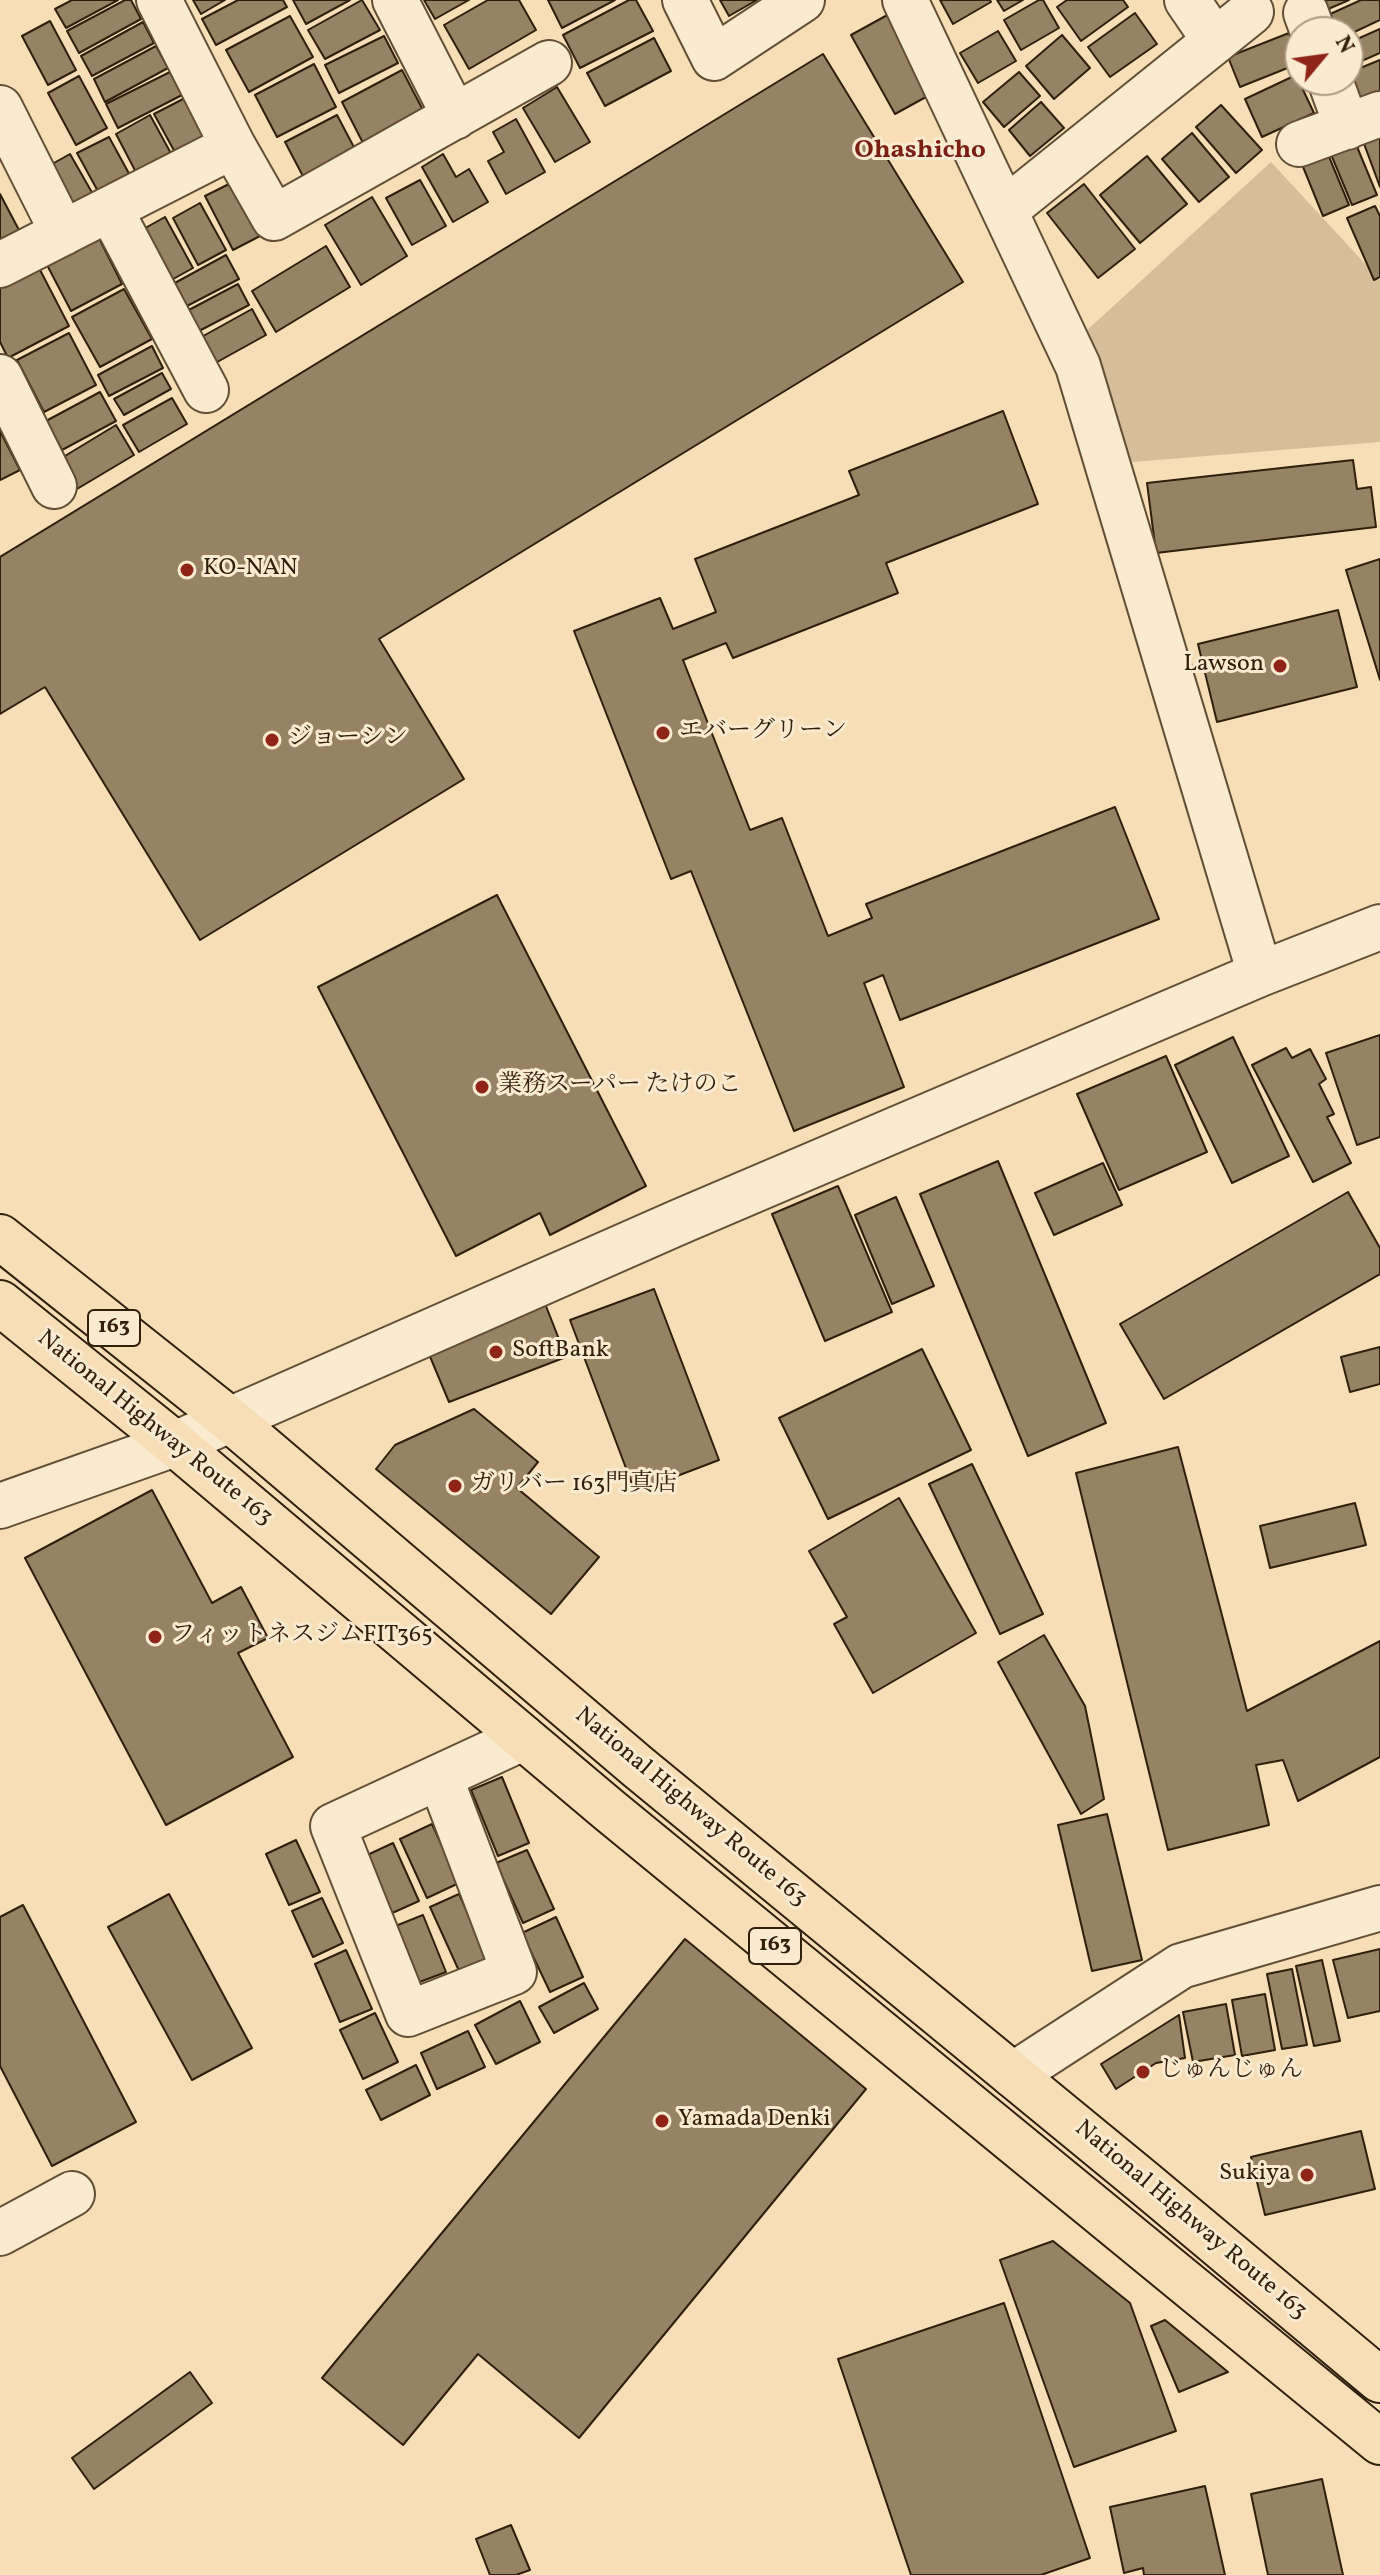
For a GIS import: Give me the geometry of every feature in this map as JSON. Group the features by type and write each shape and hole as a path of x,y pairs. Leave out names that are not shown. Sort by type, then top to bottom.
{"highway":[{"name":"National Highway Route 163","path":"0,1237 229,1419 638,1767 1380,2380"},
{"name":"National Highway Route 163","path":"0,1303 175,1444 523,1738 1380,2442"}],"street":[{"path":"159,0 233,146 274,218 549,63"},
{"path":"395,0 455,117"},
{"path":"685,0 714,58 802,0"},
{"path":"905,0 1078,366 1260,974"},
{"path":"1187,0 1215,41"},
{"path":"1005,210 1251,12"},
{"path":"1299,144 1364,120 1344,96"},
{"path":"0,108 63,233"},
{"path":"0,265 233,146"},
{"path":"110,209 206,390"},
{"path":"0,377 54,486"},
{"path":"0,1506 175,1444 679,1222 1260,974 1380,927"},
{"path":"440,1777 514,1972 408,2014 333,1826 523,1738"},
{"path":"1013,2075 1181,1966 1380,1908"},
{"path":"0,2233 72,2194"}],"shaded area":[{"path":"1271,162 1380,280 1380,442 1132,462 1085,332"}],"building":[{"path":"72,0 118,0 66,28 55,9"},
{"path":"125,0 131,0 141,19 79,53 67,31"},
{"path":"193,0 225,0 201,14"},
{"path":"238,0 283,0 287,7 216,45 202,19"},
{"path":"293,0 350,0 306,24"},
{"path":"362,0 380,30 325,59 308,30"},
{"path":"424,0 469,0 435,19"},
{"path":"488,0 519,0 536,30 469,69 444,25"},
{"path":"548,0 615,0 562,28"},
{"path":"629,0 636,0 653,31 580,68 563,35"},
{"path":"720,0 757,0 729,16"},
{"path":"940,0 990,0 991,2 953,24"},
{"path":"997,0 1023,0 1004,11"},
{"path":"1043,0 1059,28 1021,50 1004,20"},
{"path":"1067,0 1123,0 1128,7 1081,41 1057,7"},
{"path":"1313,0 1349,0 1319,13"},
{"path":"1361,0 1380,0 1380,20 1364,28 1364,16 1328,15"},
{"path":"891,13 935,92 895,114 851,35"},
{"path":"1135,13 1157,44 1110,77 1088,47"},
{"path":"290,16 313,57 249,92 226,50"},
{"path":"50,21 76,70 48,85 22,36"},
{"path":"143,22 154,43 92,76 81,56"},
{"path":"1380,29 1380,53 1364,60 1364,36"},
{"path":"998,31 1016,61 978,83 960,53"},
{"path":"1062,35 1090,68 1054,99 1026,66"},
{"path":"1284,35 1284,69 1240,87 1228,57"},
{"path":"384,36 398,63 339,93 325,65"},
{"path":"654,38 671,71 605,106 587,73"},
{"path":"156,46 168,68 105,102 94,79"},
{"path":"823,54 963,282 379,639 464,779 200,940 45,687 0,714 0,557"},
{"path":"1380,60 1380,91 1352,103 1351,96 1364,96 1364,66"},
{"path":"314,64 336,107 277,137 255,95"},
{"path":"402,70 424,112 363,143 342,102"},
{"path":"170,72 182,95 118,128 106,104"},
{"path":"1019,72 1040,96 1004,127 983,102"},
{"path":"79,76 107,128 76,145 48,93"},
{"path":"1284,81 1284,96 1306,96 1314,113 1262,137 1245,99"},
{"path":"557,87 590,142 555,162 523,108"},
{"path":"185,98 207,140 177,156 154,114"},
{"path":"1041,102 1064,128 1030,156 1009,130"},
{"path":"1221,105 1262,150 1236,173 1196,127"},
{"path":"150,115 174,159 139,178 116,134"},
{"path":"337,115 357,153 305,180 285,142"},
{"path":"516,119 545,172 506,194 488,161 504,152 493,132"},
{"path":"1380,126 1380,187 1360,133"},
{"path":"1192,133 1229,177 1199,202 1162,159"},
{"path":"109,137 132,179 100,195 77,153"},
{"path":"1353,137 1377,195 1352,205 1328,147"},
{"path":"1325,147 1349,205 1323,216 1299,157"},
{"path":"70,154 94,196 68,210 45,168"},
{"path":"443,154 456,177 469,169 488,202 453,222 422,167"},
{"path":"1147,156 1187,204 1140,243 1100,195"},
{"path":"420,180 446,226 412,245 386,198"},
{"path":"233,182 262,235 233,250 205,196"},
{"path":"1084,184 1135,249 1098,278 1047,213"},
{"path":"0,194 19,230 0,240"},
{"path":"372,197 407,256 361,285 325,225"},
{"path":"200,203 226,250 198,265 173,218"},
{"path":"1375,206 1380,216 1380,277 1374,280 1347,218"},
{"path":"165,217 193,268 166,283 138,232"},
{"path":"98,236 122,284 71,311 46,263"},
{"path":"326,246 350,287 276,332 252,291"},
{"path":"226,255 239,279 185,307 173,284"},
{"path":"37,264 69,326 8,358 0,342 0,283"},
{"path":"238,284 249,305 197,332 185,312"},
{"path":"124,289 152,339 100,367 72,317"},
{"path":"252,309 266,335 210,366 196,340"},
{"path":"69,333 96,385 44,412 17,360"},
{"path":"152,346 163,368 109,396 98,375"},
{"path":"162,373 171,389 124,415 114,399"},
{"path":"100,392 116,421 62,450 46,421"},
{"path":"172,398 187,424 139,452 123,425"},
{"name":"エバーグリーン","path":"1003,411 1038,504 886,563 898,593 733,658 726,643 683,660 750,830 782,818 828,936 872,918 866,904 1115,807 1159,919 900,1020 883,975 864,983 904,1087 794,1131 691,871 671,879 574,631 660,598 673,629 716,612 695,559 859,495 849,471"},
{"path":"116,425 134,455 77,489 60,459"},
{"path":"0,431 20,470 0,480"},
{"path":"1353,460 1357,489 1371,487 1376,527 1156,553 1147,483"},
{"path":"1380,559 1380,680 1346,570"},
{"path":"1338,610 1357,687 1217,722 1198,644"},
{"name":"業務スーパー たけのこ","path":"497,895 646,1186 550,1235 540,1213 456,1256 318,987"},
{"path":"1380,1035 1380,1137 1357,1145 1326,1053"},
{"path":"1233,1037 1289,1156 1232,1183 1175,1065"},
{"path":"1286,1048 1292,1058 1310,1049 1326,1079 1319,1084 1334,1114 1327,1117 1351,1163 1313,1182 1252,1065"},
{"path":"1166,1056 1207,1152 1119,1190 1077,1094"},
{"path":"998,1161 1106,1423 1028,1456 920,1194"},
{"path":"1103,1163 1122,1205 1054,1235 1035,1193"},
{"path":"838,1186 892,1312 825,1341 772,1214"},
{"path":"1348,1192 1380,1248 1380,1274 1164,1399 1120,1324"},
{"path":"896,1197 934,1286 892,1304 855,1215"},
{"path":"654,1289 719,1460 635,1492 570,1320"},
{"name":"SoftBank","path":"544,1301 566,1357 449,1402 426,1347"},
{"path":"1380,1347 1380,1384 1350,1392 1341,1357"},
{"path":"922,1349 971,1450 828,1519 779,1418"},
{"path":"474,1409 538,1462 517,1488 599,1557 551,1614 376,1469 395,1445"},
{"path":"1178,1447 1247,1711 1380,1641 1380,1757 1298,1801 1283,1760 1256,1765 1269,1825 1168,1850 1076,1473"},
{"path":"972,1464 1043,1614 1000,1634 929,1484"},
{"path":"152,1490 212,1603 241,1587 268,1638 238,1653 293,1757 166,1825 25,1558"},
{"path":"899,1498 976,1633 873,1693 834,1624 847,1617 809,1551"},
{"path":"1355,1503 1366,1545 1270,1568 1260,1526"},
{"path":"1044,1635 1085,1706 1104,1799 1081,1814 998,1662"},
{"path":"502,1777 529,1843 498,1856 471,1790"},
{"path":"1107,1814 1142,1960 1092,1971 1058,1825"},
{"path":"432,1824 459,1883 427,1898 400,1839"},
{"path":"296,1840 320,1892 289,1905 266,1854"},
{"path":"393,1843 419,1901 390,1914 363,1857"},
{"path":"527,1850 554,1909 523,1923 496,1863"},
{"path":"169,1894 252,2048 192,2080 108,1927"},
{"path":"459,1894 489,1959 460,1973 430,1907"},
{"path":"322,1898 343,1943 313,1957 292,1911"},
{"path":"23,1905 136,2122 52,2166 0,2066 0,1917"},
{"path":"423,1915 446,1972 417,1983 393,1927"},
{"path":"556,1917 583,1977 550,1992 522,1933"},
{"path":"685,1939 866,2089 579,2438 478,2354 403,2445 322,2378"},
{"path":"1380,1949 1380,2011 1348,2018 1333,1960"},
{"path":"346,1950 372,2009 340,2022 315,1964"},
{"path":"1322,1960 1340,2041 1314,2046 1296,1966"},
{"path":"1292,1969 1307,2045 1282,2049 1267,1974"},
{"path":"584,1983 598,2009 554,2033 539,2007"},
{"path":"1265,1994 1275,2050 1242,2056 1232,2000"},
{"path":"520,2001 540,2042 496,2064 475,2025"},
{"path":"1226,2004 1235,2055 1193,2062 1183,2012"},
{"path":"375,2013 398,2062 363,2079 340,2030"},
{"path":"1179,2015 1185,2058 1156,2063 1116,2089 1101,2064"},
{"path":"468,2031 485,2067 437,2089 421,2053"},
{"path":"416,2065 430,2095 381,2120 366,2090"},
{"path":"1361,2131 1375,2189 1265,2215 1251,2157"},
{"path":"1053,2241 1130,2303 1176,2431 1074,2467 1000,2260"},
{"path":"1004,2303 1090,2558 1041,2575 911,2575 838,2359"},
{"path":"1165,2320 1228,2372 1179,2392 1151,2326"},
{"path":"190,2372 212,2403 94,2489 72,2458"},
{"path":"1322,2479 1343,2575 1268,2575 1251,2494"},
{"path":"1205,2486 1225,2575 1144,2575 1143,2568 1124,2573 1110,2507"},
{"path":"511,2525 530,2570 516,2575 490,2575 476,2539"}],"place":[{"name":"KO-NAN","path":"187,570"},
{"name":"Lawson","path":"1280,666"},
{"name":"エバーグリーン","path":"663,733"},
{"name":"ジョーシン","path":"272,740"},
{"name":"業務スーパー たけのこ","path":"482,1087"},
{"name":"SoftBank","path":"496,1352"},
{"name":"ガリバー 163門真店","path":"455,1486"},
{"name":"フィットネスジムFIT365","path":"155,1637"},
{"name":"じゅんじゅん","path":"1143,2072"},
{"name":"Yamada Denki","path":"662,2121"},
{"name":"Sukiya","path":"1307,2175"}],"district":[{"name":"Ohashicho","path":"920,152"}]}
